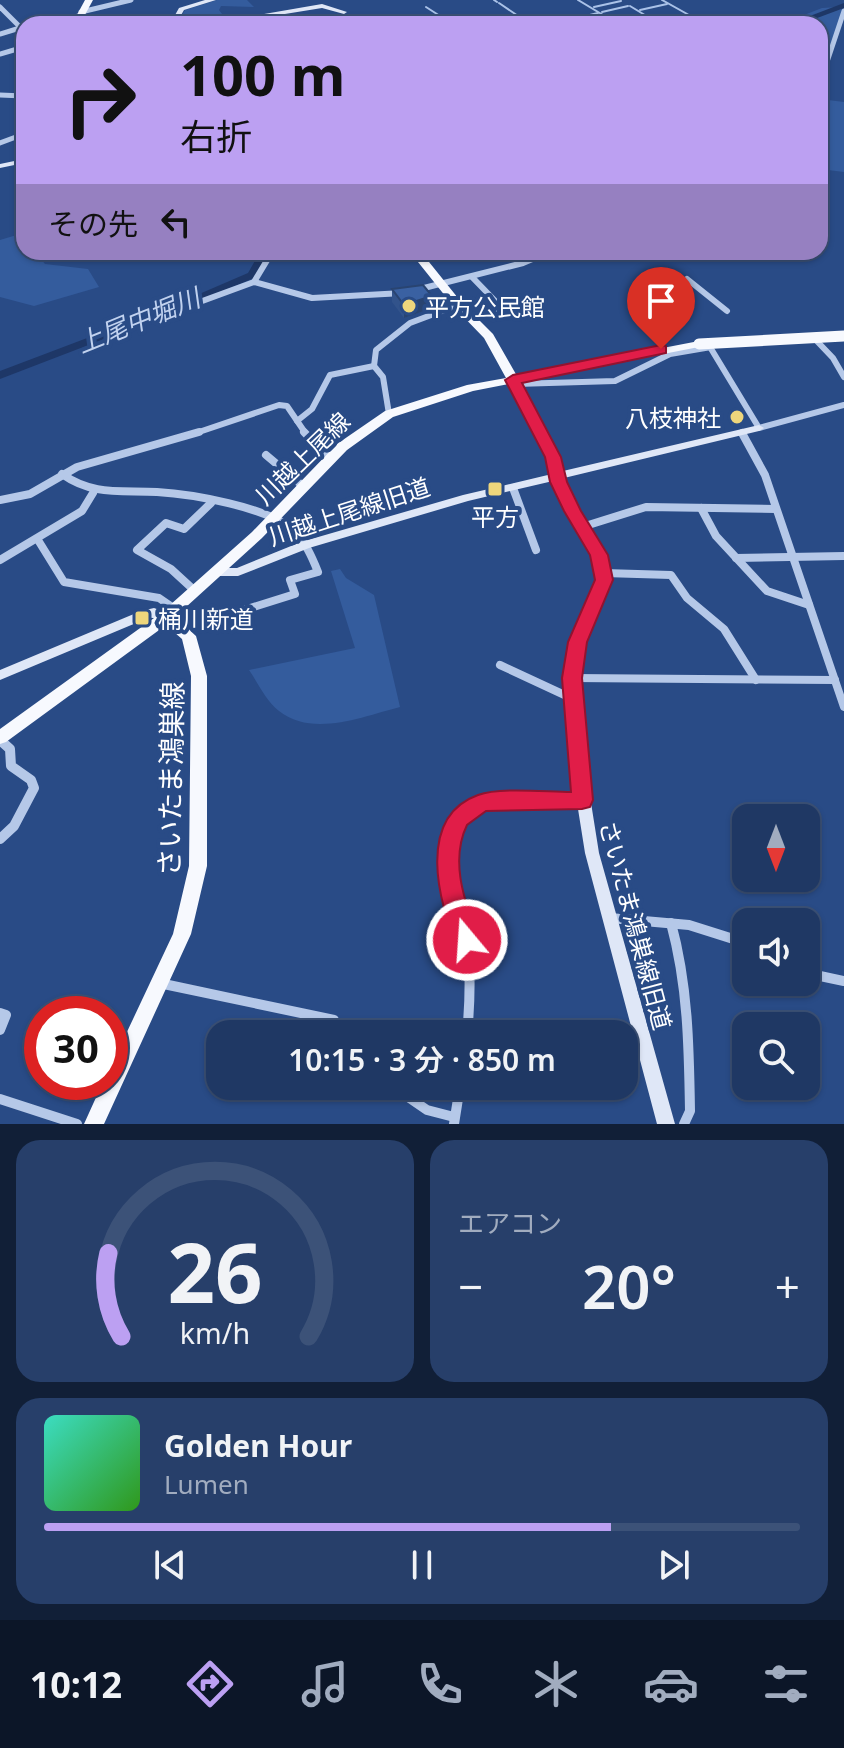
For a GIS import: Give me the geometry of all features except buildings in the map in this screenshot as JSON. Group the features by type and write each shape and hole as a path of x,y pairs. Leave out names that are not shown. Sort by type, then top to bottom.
{"main road":[{"path":"421,260 495,344 514,382"},
{"name":"川越上尾線","path":"0,739 171,613 274,519 355,436 389,414 448,393 704,345 844,336"},
{"path":"171,613 184,629"},
{"name":"さいたま鴻巣線","path":"94,1124 188,917 198,866 201,701 191,641 184,629"}],"street":[{"path":"88,16 131,0"},
{"path":"177,16 181,9 213,0"},
{"path":"261,16 322,6 344,12"},
{"path":"0,7 16,22"},
{"path":"828,59 844,11"},
{"path":"254,282 267,260"},
{"path":"186,307 254,282 312,298 333,299 400,293 533,260"},
{"path":"470,317 501,307 472,277"},
{"path":"687,279 727,311"},
{"path":"389,414 383,377 374,366 376,350 396,330 458,305"},
{"path":"809,333 833,358 844,377"},
{"path":"756,680 730,635 713,617 685,599 671,575 604,573 599,555 558,478 553,457 514,382 615,381 670,354 704,345 816,341"},
{"path":"704,345 759,428"},
{"path":"297,421 312,409 330,375 374,366"},
{"path":"0,500 30,494 62,474 164,444 265,407 285,404 320,452 330,459"},
{"path":"558,478 812,417 844,405"},
{"path":"742,433 765,475 844,707"},
{"path":"266,455 304,487"},
{"path":"62,474 93,493 168,493 274,519 286,524 305,545 318,572 290,580 295,594 184,629"},
{"name":"川越上尾線旧道","path":"217,572 238,572 305,545 495,492 558,478"},
{"path":"513,488 536,550"},
{"path":"0,560 82,511 93,493"},
{"path":"195,591 171,569 137,550 166,523 184,529 211,503"},
{"path":"582,527 638,508 776,509"},
{"path":"701,508 709,527 767,591 809,605"},
{"path":"38,540 64,582 84,588 159,598 171,613"},
{"path":"736,558 793,560 844,556"},
{"name":"さいたま鴻巣線旧道","path":"604,573 598,600 577,642 572,678 571,698 582,800 592,853 666,1124"},
{"path":"0,675 145,614 171,613"},
{"path":"500,665 528,675 542,688 571,698"},
{"path":"572,678 835,680"},
{"path":"0,739 10,749 11,766 31,780 34,788 14,826 0,839"},
{"path":"467,1020 467,940 450,891 448,869 455,824 469,808 482,802 582,800"},
{"path":"610,918 706,928 732,938"},
{"path":"671,923 686,975 688,998 690,1111 684,1124"},
{"path":"820,976 844,981"},
{"path":"159,983 334,1020"},
{"path":"0,1013 6,1015 0,1030"},
{"path":"0,1099 77,1124"},
{"path":"412,1100 427,1110 454,1120 458,1100"}],"shaded area":[{"path":"217,0 247,0 254,7 221,6 219,10 224,16 182,16 185,10"},
{"path":"822,8 843,9 828,55 828,16 802,16"},
{"path":"828,100 844,102 844,172 828,170"},
{"path":"16,235 16,260 42,260 45,264 88,269 99,287 34,306 0,297 0,240"},
{"path":"340,569 346,578 374,595 400,707 339,722 307,723 292,719 274,707 249,670 355,648 331,571"}],"waterway":[{"path":"578,0 605,16"},
{"path":"662,0 691,16"},
{"path":"594,7 621,1"},
{"path":"499,3 518,16"},
{"path":"640,10 667,4"},
{"name":"上尾中堀川","path":"814,16 844,5"},
{"path":"602,12 628,6"},
{"path":"630,6 646,16"},
{"path":"426,7 440,16"},
{"path":"586,16 598,13"},
{"name":"上尾中堀川","path":"0,375 173,309 252,275 260,260"}],"place":[{"name":"平方公民館","path":"409,306"},
{"name":"八枝神社","path":"737,417"},
{"name":"平方","path":"495,489"},
{"name":"桶川新道","path":"142,618"}],"route":[{"path":"467,940 450,891 448,869 453,831 463,813 482,802 582,800 571,698 572,678 577,642 598,600 604,580 603,563 573,511 559,482 553,457 513,380 661,349"}]}
